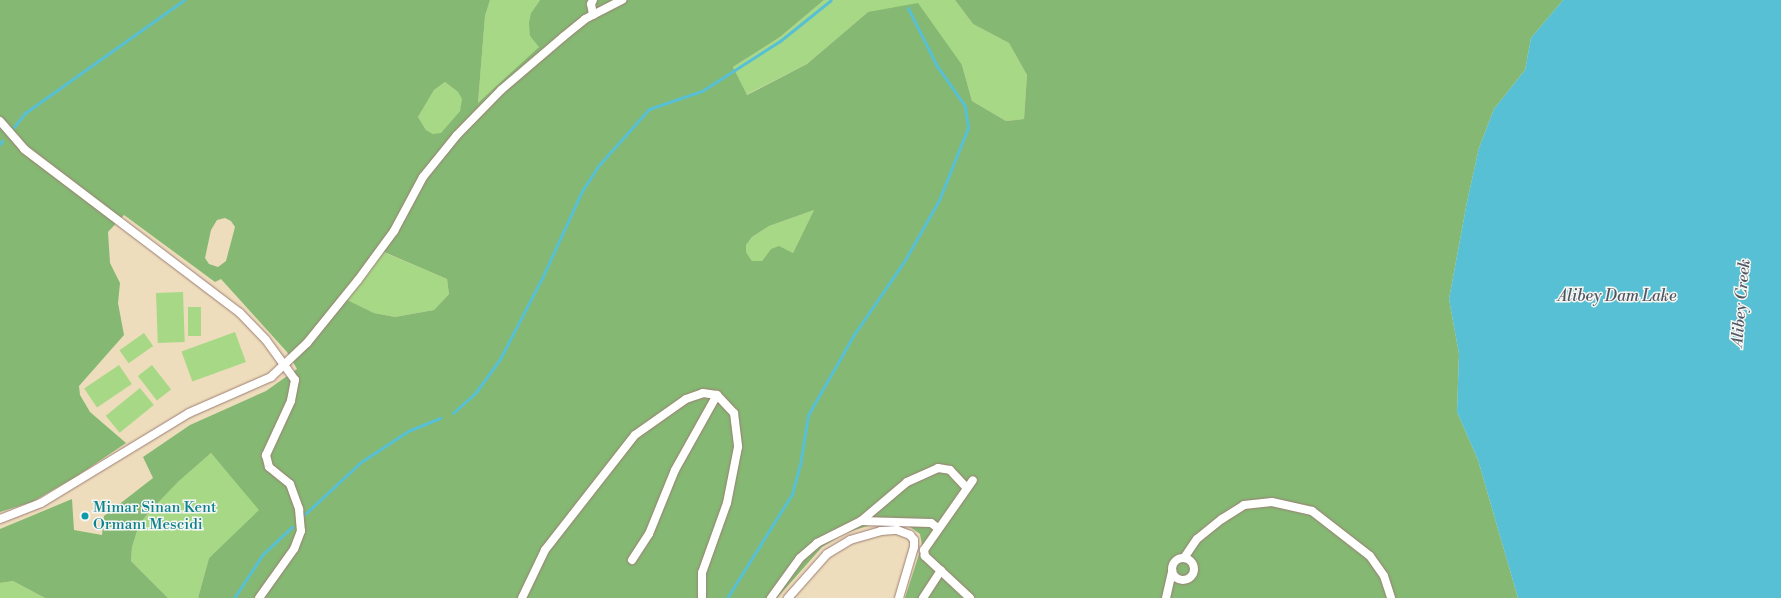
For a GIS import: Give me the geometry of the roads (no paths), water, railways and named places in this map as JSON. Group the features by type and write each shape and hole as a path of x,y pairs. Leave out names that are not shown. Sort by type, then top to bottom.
{"street":[{"path":"593,0 591,4 593,15"},
{"path":"0,520 41,503 188,414 271,377 286,364 361,277 394,231 423,177 457,135 501,90 563,37 593,15 622,0"},
{"path":"0,122 24,149 240,313 286,364 295,380 294,390 266,455 269,467 290,484 299,509 301,531 294,549 259,598"},
{"path":"522,598 545,550 636,435 686,399 703,393 717,394 734,414 738,447 727,503 702,573 702,598"},
{"path":"632,560 648,534 675,470 717,394"},
{"path":"771,598 800,558 817,544 861,521 907,482 938,468 950,470 967,488"},
{"path":"970,598 925,556 924,550 973,480"},
{"path":"1166,598 1175,561 1184,558 1197,538 1244,505 1272,502 1312,511 1370,556 1384,576 1391,598"},
{"path":"861,521 931,523 938,528"},
{"path":"788,598 827,554 850,540 881,530 897,530 910,535 914,540 914,547 899,598"},
{"path":"1172,571 1179,579 1186,580 1192,576 1193,565 1184,558"},
{"path":"923,598 941,570"}],"water":[{"name":"Alibey Dam Lake","path":"1563,0 1781,0 1781,598 1518,598 1478,460 1457,412 1459,354 1449,299 1467,202 1479,148 1494,109 1525,70 1531,38"}],"waterway":[{"path":"14,127 25,113 184,0"},
{"path":"453,413 476,392 500,359 543,276 582,191 599,165 649,109 702,91 780,41 831,0"},
{"path":"727,598 792,494 800,465 808,415 853,336 905,260 939,200 968,128 965,106 937,66 908,8"},
{"path":"305,514 361,462 408,431 440,418"},
{"path":"234,598 263,554 292,527"}],"place":[{"name":"Mimar Sinan Kent Ormanı Mescidi","path":"85,516"}],"water label":[{"name":"Alibey Creek","path":"1741,303"}]}
